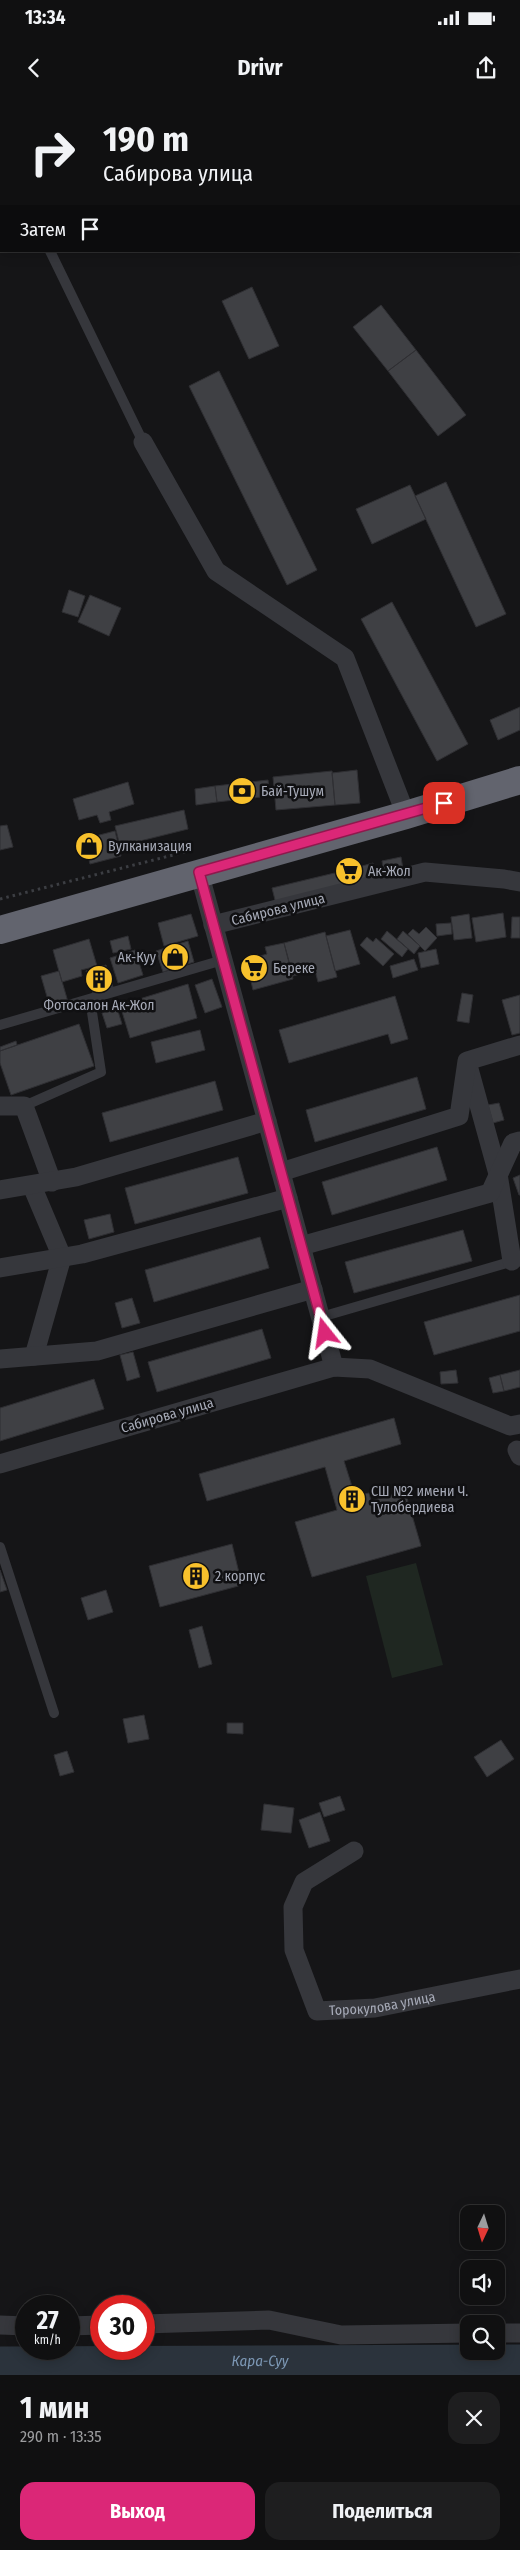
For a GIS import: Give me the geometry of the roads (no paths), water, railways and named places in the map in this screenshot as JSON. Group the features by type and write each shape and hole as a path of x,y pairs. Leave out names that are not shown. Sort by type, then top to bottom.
{"highway":[{"path":"0,930 199,872 406,815 520,780"}],"street":[{"path":"143,442 216,571 345,658 406,815"},
{"name":"Сабирова улица","path":"199,872 334,1367"},
{"name":"Сабирова улица","path":"213,925 425,872 520,882"},
{"path":"467,1061 520,1045"},
{"path":"281,1172 459,1116 467,1061"},
{"path":"467,1061 498,1174 516,1260"},
{"path":"0,1106 24,1106 52,1182"},
{"path":"0,1190 52,1182 267,1121"},
{"path":"301,1246 490,1193 513,1143 520,1140"},
{"path":"32,1186 62,1257 34,1356"},
{"path":"0,1268 62,1257 288,1198"},
{"path":"0,1359 97,1351 313,1289"},
{"name":"Сабирова улица","path":"0,1464 334,1367 370,1369 510,1426 520,1424"},
{"name":"Торокулова улица","path":"354,1851 304,1882 293,1907 294,1950 317,2011 376,2008 520,1979"},
{"path":"155,2324 269,2320 341,2335 460,2333"},
{"path":"0,2326 15,2326"},
{"path":"505,2333 520,2332"}],"lane":[{"path":"50,252 143,442"},
{"path":"0,1025 223,960"},
{"path":"24,1106 101,1072 90,999"},
{"path":"321,1317 516,1260"},
{"path":"0,1547 54,1714"}],"waterway":[{"name":"Кара-Суу","path":"0,2362 520,2360"}],"place":[{"name":"Бай-Тушум","path":"242,791"},
{"name":"Вулканизация","path":"89,846"},
{"name":"Ак-Жол","path":"349,871"},
{"name":"Ак-Куу","path":"175,957"},
{"name":"Береке","path":"254,968"},
{"name":"Фотосалон Ак-Жол","path":"99,979"},
{"name":"СШ №2 имени Ч. Тулобердиева","path":"352,1499"},
{"name":"2 корпус","path":"196,1576"}]}
